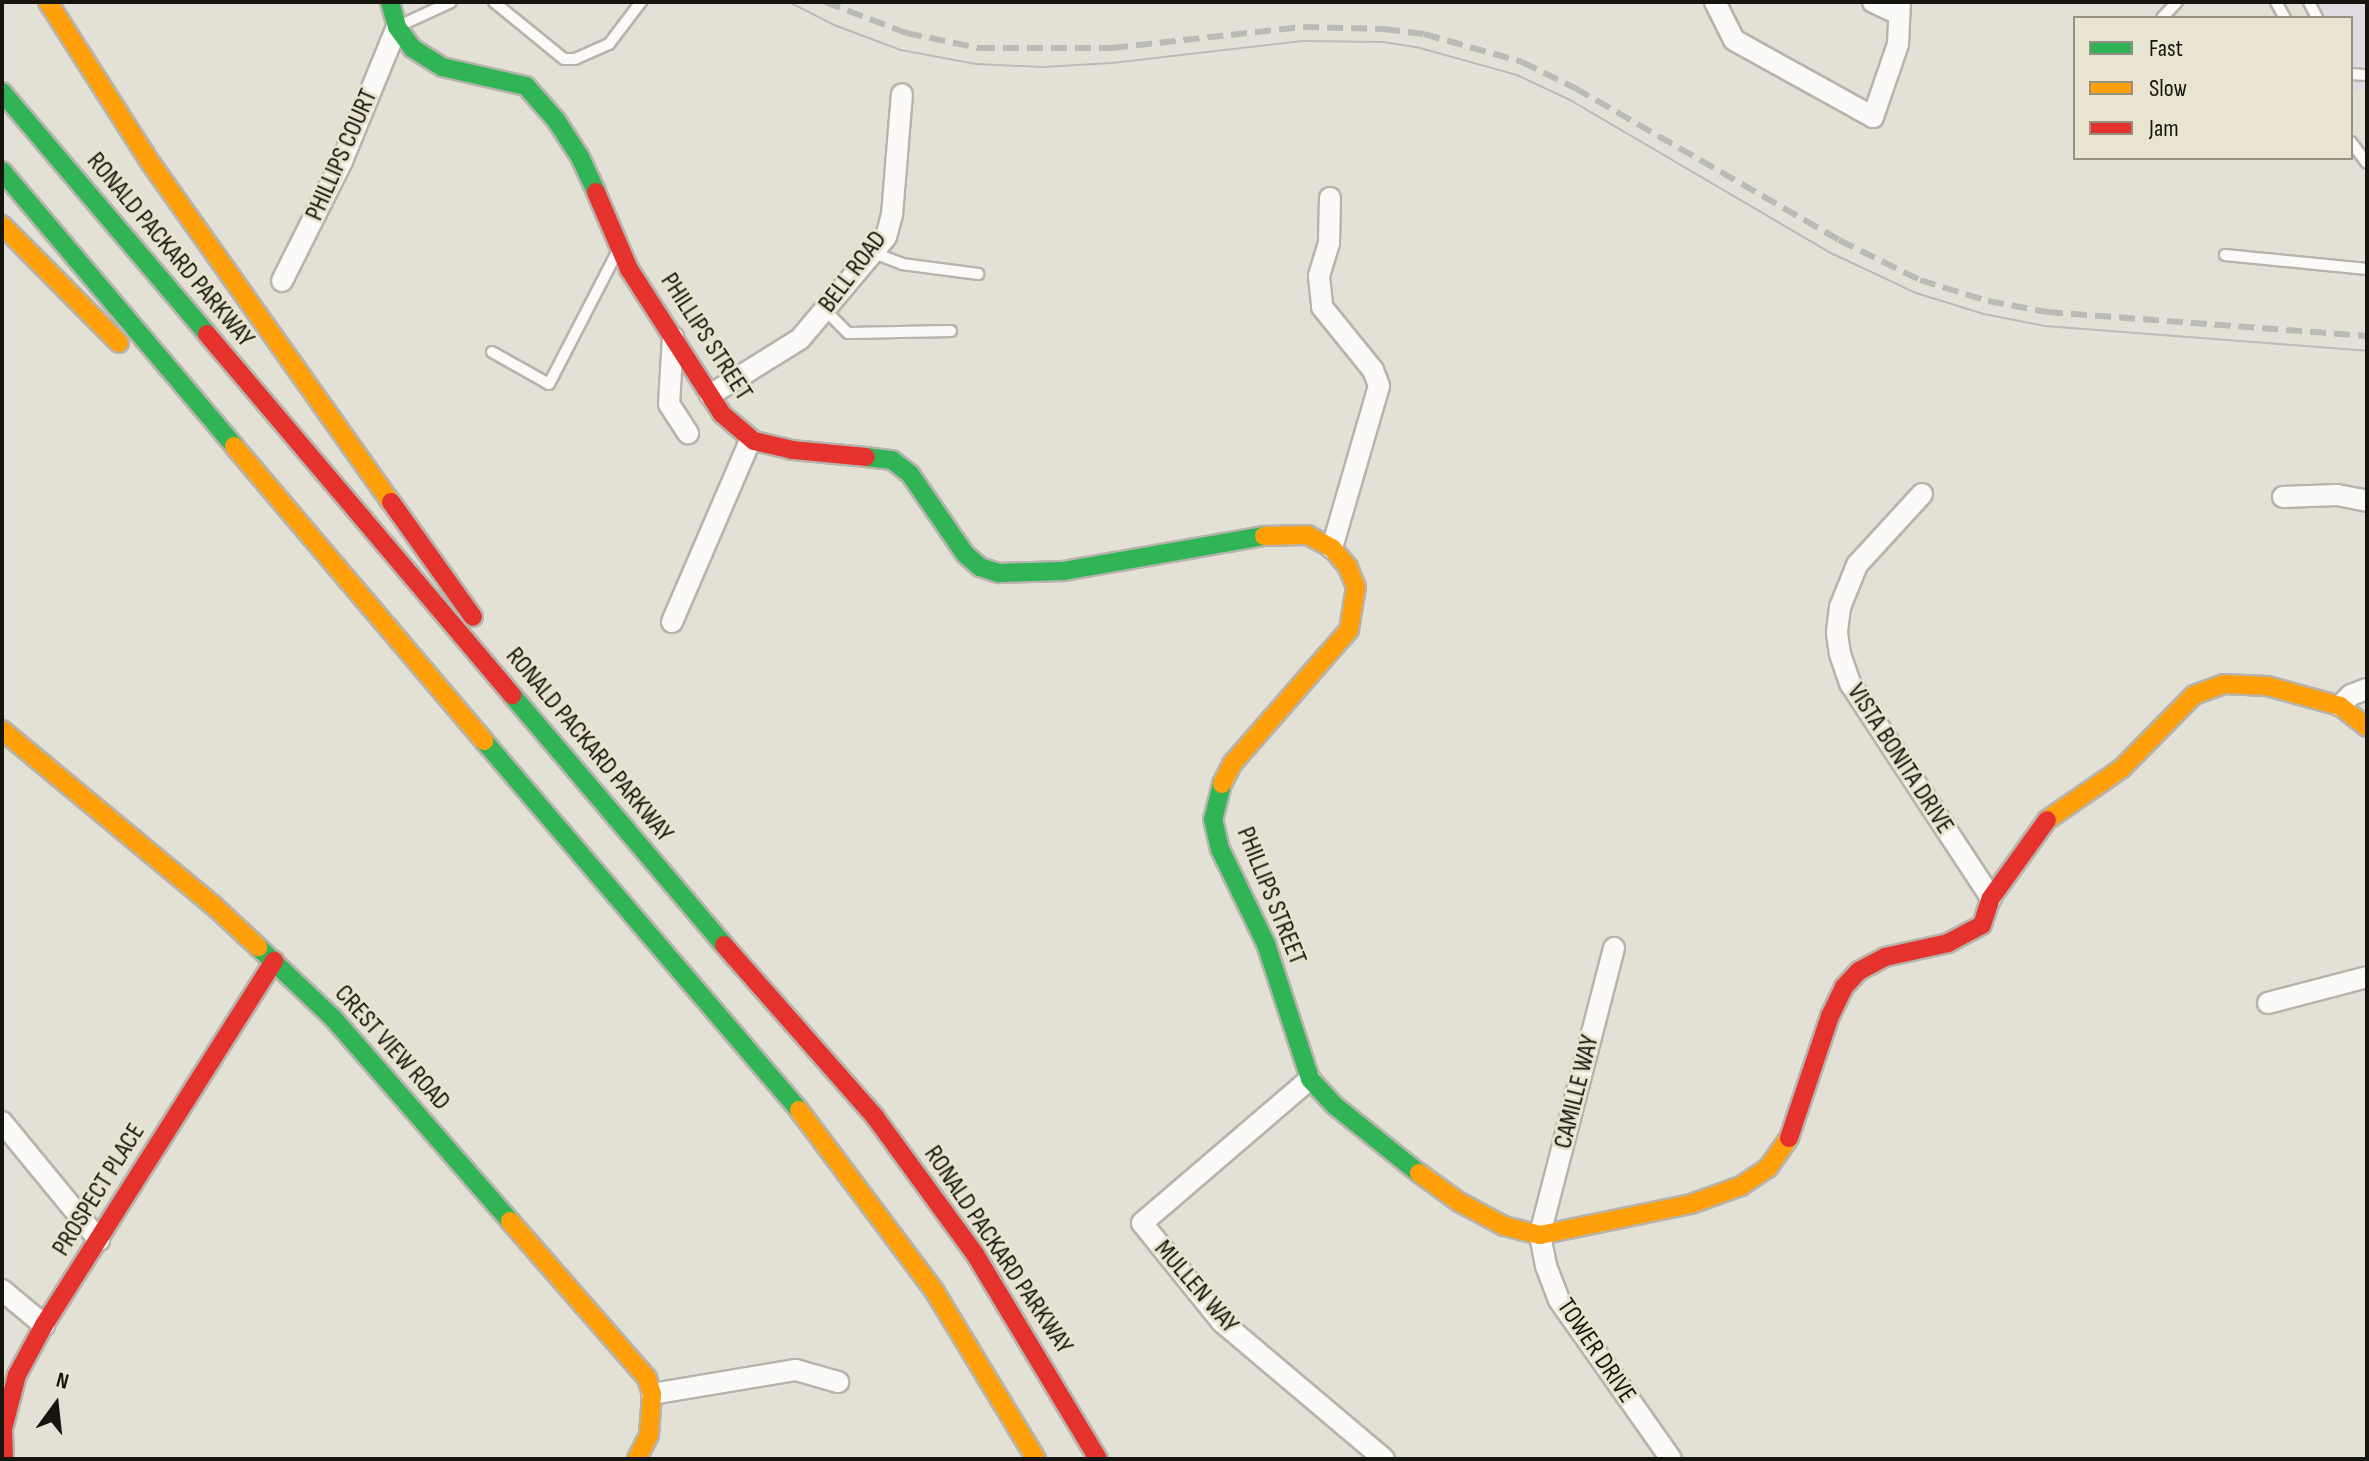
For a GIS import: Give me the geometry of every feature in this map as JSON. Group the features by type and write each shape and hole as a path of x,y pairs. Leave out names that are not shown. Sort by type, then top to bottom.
{"main road":[{"path":"48,2 99,87 152,165 450,581 547,733"},
{"name":"PHILLIPS STREET","path":"390,2 397,27 412,48 442,67 526,86 556,120 580,157 629,269 722,414 751,439 792,450 892,460 910,474 965,554 980,567 999,573 1063,571 1283,533 1308,535 1332,548 1348,567 1356,587 1349,630 1232,764 1218,792 1213,819 1220,849 1266,944 1310,1079 1367,1133 1459,1202 1504,1226 1540,1235 1578,1230 1691,1204 1741,1186 1768,1168 1790,1137 1830,1016 1844,987 1859,971 1885,957 1948,943 1982,925 1991,898 2042,824 2121,769 2194,695 2239,682 2301,693 2340,706 2367,727"},
{"name":"RONALD PACKARD PARKWAY","path":"2,92 702,920 875,1117 975,1254 1098,1459"},
{"path":"2,171 808,1120 935,1292 1036,1459"},
{"path":"2,225 303,528"},
{"name":"CREST VIEW ROAD","path":"2,730 274,961 333,1018 638,1366 647,1378 652,1394"},
{"name":"PROSPECT PLACE","path":"4,1459 3,1429 17,1375 44,1325 274,961"},
{"path":"637,1459 649,1435 652,1394"}],"street":[{"path":"1715,2 1734,40 1873,117 1898,44 1900,8 1873,2"},
{"name":"PHILLIPS COURT","path":"282,281 342,161 397,27"},
{"name":"BELL ROAD","path":"710,395 800,339 886,237 892,215 902,94"},
{"path":"1330,198 1329,243 1319,276 1322,307 1373,370 1379,386 1332,548"},
{"path":"673,337 669,404 688,433"},
{"path":"672,622 751,439"},
{"name":"VISTA BONITA DRIVE","path":"1922,494 1857,565 1840,607 1837,633 1840,654 1850,683 1991,898"},
{"path":"2283,497 2337,495 2367,501"},
{"path":"2340,706 2351,695 2367,689"},
{"name":"CAMILLE WAY","path":"1540,1235 1614,948"},
{"path":"2268,1003 2367,977"},
{"name":"MULLEN WAY","path":"1310,1079 1142,1223 1222,1322 1384,1459"},
{"path":"2,1122 99,1240"},
{"name":"TOWER DRIVE","path":"1540,1235 1546,1266 1559,1300 1671,1459"},
{"path":"2,1290 44,1325"},
{"path":"652,1394 796,1370 838,1382"}],"lane":[{"path":"397,27 451,2"},
{"path":"494,2 564,59 575,59 609,44 641,2"},
{"path":"2353,145 2367,163"},
{"path":"492,352 549,384 619,247"},
{"path":"874,253 902,264 978,274"},
{"path":"2225,255 2367,269"},
{"path":"826,311 848,333 951,331"}],"shaded area":[{"path":"2301,2 2367,2 2367,90 2353,90 2353,16 2308,16"}],"tram line":[{"path":"789,2 834,25 901,50 976,64 1043,67 1112,63 1303,41 1383,42 1420,48 1517,75 1570,100 1833,254 1916,293 1984,314 2045,326 2367,351"}],"railway":[{"path":"825,2 906,33 979,48 1112,48 1303,27 1384,29 1424,34 1522,62 1575,88 1839,240 1920,280 1988,301 2047,312 2367,336"}],"traffic: fast":[{"path":"390,2 397,27 412,48 442,67 526,86 556,120 580,157 596,192"},
{"path":"2,92 207,334"},
{"path":"2,171 234,446"},
{"path":"866,457 892,460 910,474 965,554 980,567 999,573 1063,571 1264,536"},
{"path":"512,695 724,945"},
{"path":"484,741 799,1110"},
{"path":"1222,784 1213,819 1220,849 1266,944 1310,1079 1334,1105 1419,1173"},
{"path":"258,947 333,1018 510,1221"}],"traffic: slow":[{"path":"48,2 152,165 391,502"},
{"path":"2,225 119,343"},
{"path":"234,446 484,741"},
{"path":"1222,784 1232,764 1349,630 1356,587 1348,567 1332,548 1308,535 1264,536"},
{"path":"2047,820 2121,769 2194,695 2224,684 2267,686 2340,706 2367,727"},
{"path":"2,730 213,905 258,947"},
{"path":"799,1110 935,1292 1036,1459"},
{"path":"1419,1173 1459,1202 1504,1226 1540,1235 1691,1204 1741,1186 1768,1168 1789,1138"},
{"path":"510,1221 647,1378 652,1394 649,1435 637,1459"}],"traffic: jam":[{"path":"596,192 629,269 722,414 754,441 792,450 866,457"},
{"path":"207,334 512,695"},
{"path":"391,502 473,617"},
{"path":"1789,1138 1830,1016 1844,987 1859,971 1885,957 1948,943 1982,925 1991,898 2047,820"},
{"path":"724,945 875,1117 975,1254 1098,1459"},
{"path":"4,1459 3,1429 17,1375 44,1325 274,961"}]}
